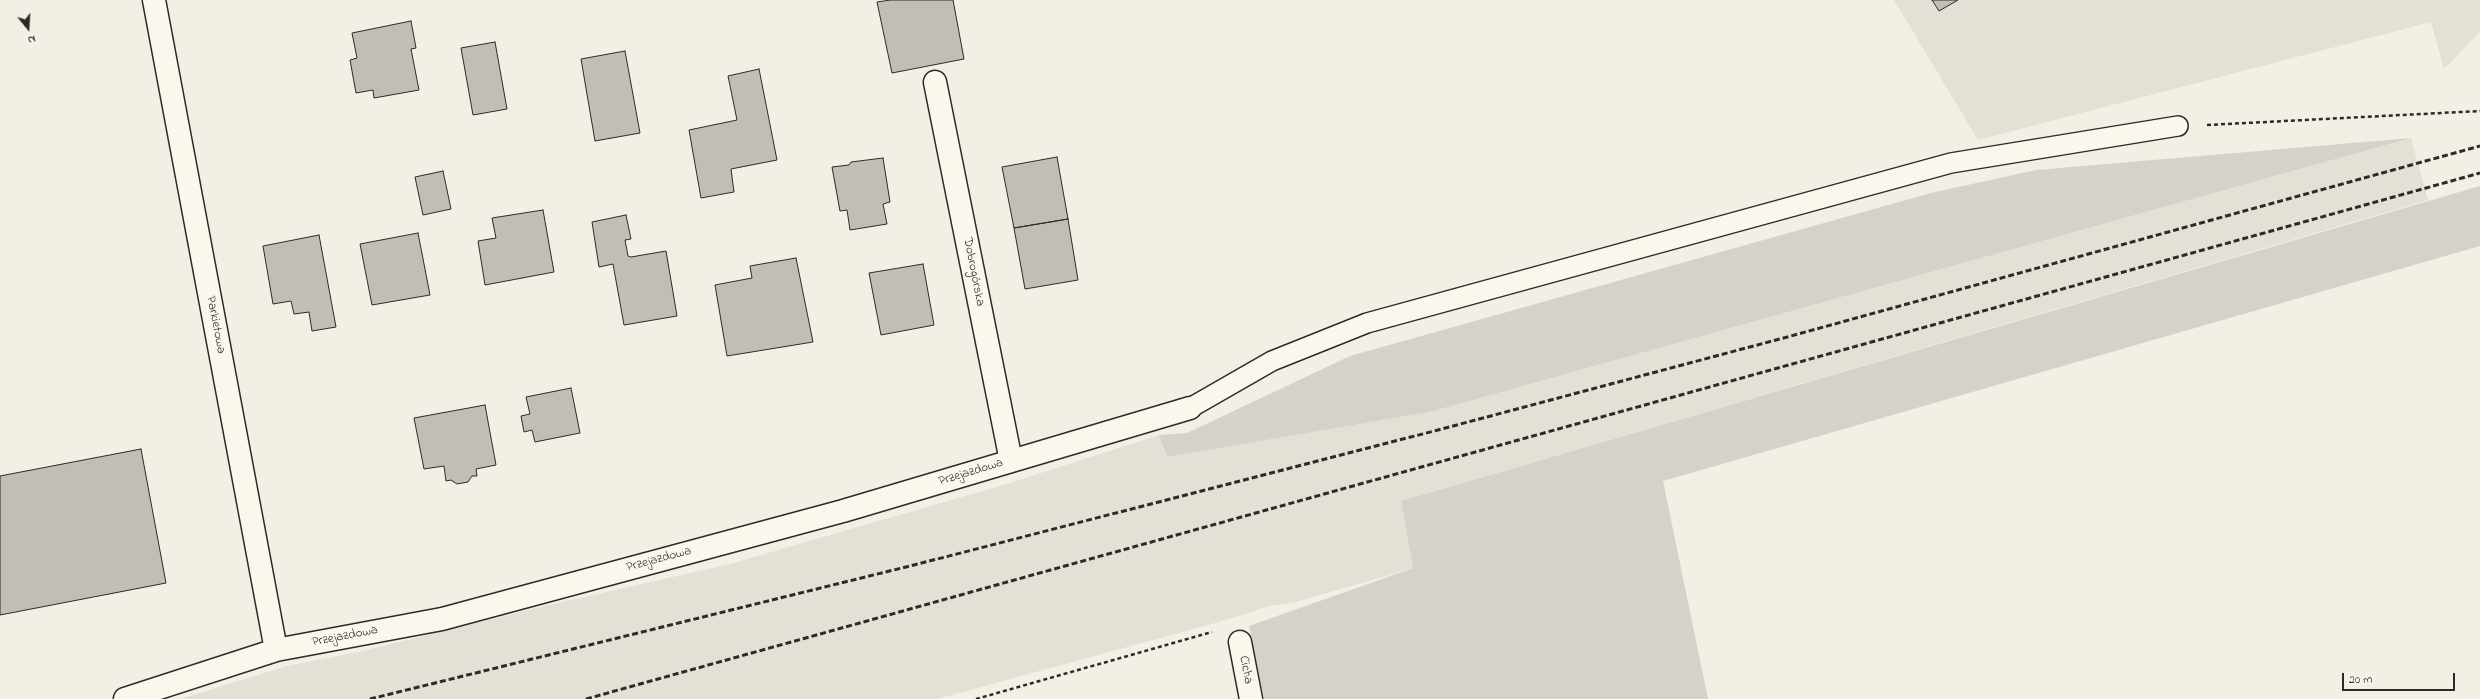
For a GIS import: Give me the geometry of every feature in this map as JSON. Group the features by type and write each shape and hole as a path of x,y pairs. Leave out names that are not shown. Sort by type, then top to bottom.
{"street":[{"name":"Parkietowa","path":"154,0 276,650"},
{"name":"Dobrogórska","path":"935,82 1011,461"},
{"name":"Przejazdowa","path":"125,699 276,650 442,619 843,511 1011,461 1134,422 1190,408"},
{"name":"Cicha","path":"1240,642 1251,699"}],"lane":[{"path":"1190,408 1272,361 1367,323 1951,164 2178,126"}],"path":[{"path":"2178,126 2480,111"},
{"path":"976,699 1214,631 1240,642"}],"shaded area":[{"path":"1894,0 2480,0 2480,32 2444,69 2431,22 1978,140"},
{"path":"2411,138 2428,200 1401,501 1413,568 1296,602 1269,606 1226,620 937,699 180,699 287,666 363,651 545,606 730,564 1010,483 1159,435 1167,457 1430,412"},
{"path":"2411,138 1430,412 1167,457 1159,435 1187,433 1350,356 1931,193 2036,170"},
{"path":"2480,186 2480,246 1663,481 1708,699 1264,699 1249,626 1413,568 1401,501"}],"building":[{"path":"890,0 953,0 964,59 892,73 877,2"},
{"path":"1932,0 1958,0 1939,11"},
{"path":"411,21 416,48 411,49 419,90 374,98 373,90 356,93 350,60 357,58 352,33"},
{"path":"495,42 507,109 473,115 461,48"},
{"path":"625,51 640,133 595,141 581,59"},
{"path":"759,69 777,160 731,169 734,192 701,198 689,130 737,120 728,76"},
{"path":"1057,157 1068,219 1014,228 1002,167"},
{"path":"883,158 890,202 883,204 887,224 850,230 847,210 840,211 832,167 849,165 851,162"},
{"path":"443,171 451,209 423,215 415,177"},
{"path":"543,210 554,272 485,285 478,241 496,238 492,218"},
{"path":"626,215 631,239 625,240 628,256 631,257 666,251 677,316 624,325 613,264 599,267 592,222"},
{"path":"1068,219 1078,280 1025,289 1014,228"},
{"path":"418,233 430,295 372,305 360,244"},
{"path":"319,235 336,327 312,331 309,312 294,314 291,301 273,304 263,246"},
{"path":"796,258 813,342 727,356 715,285 752,278 750,266"},
{"path":"923,264 934,325 881,335 869,273"},
{"path":"571,388 580,433 535,442 532,430 524,432 521,416 530,414 526,397"},
{"path":"485,405 496,465 476,469 477,476 472,476 468,482 457,484 451,480 446,481 444,466 424,469 414,418"},
{"path":"141,449 166,583 0,615 0,476"}],"railway":[{"path":"370,699 914,565 1438,430 1791,336 2480,146"},
{"path":"586,699 2480,173"}]}
